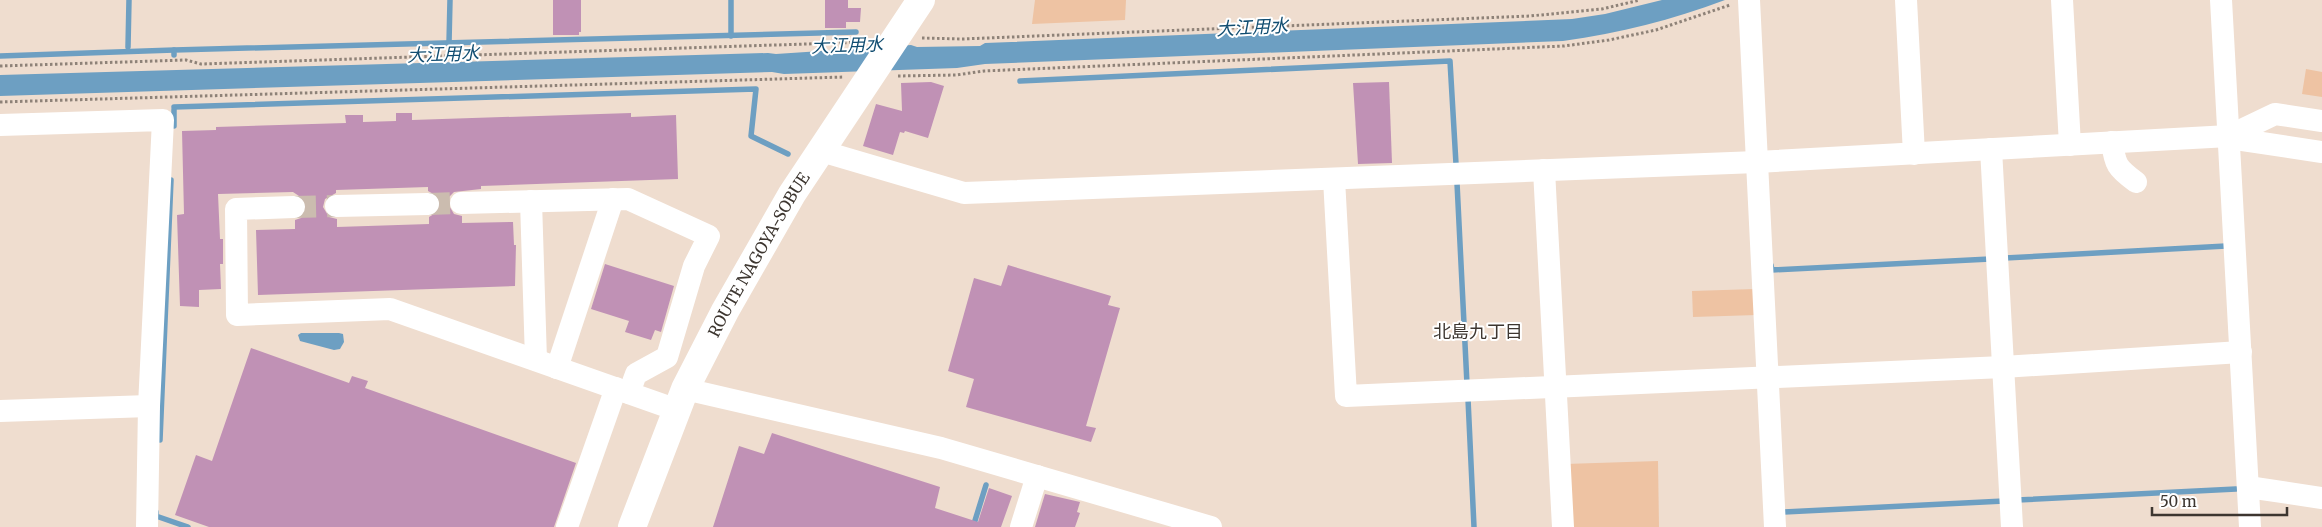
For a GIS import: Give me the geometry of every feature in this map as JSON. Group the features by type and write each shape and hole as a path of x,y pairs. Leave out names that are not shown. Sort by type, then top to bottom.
{"main road":[{"name":"ROUTE NAGOYA-SOBUE","path":"632,527 681,399 740,286 792,194 921,0"}],"street":[{"path":"1749,0 1775,527"},
{"path":"1906,0 1914,154"},
{"path":"2062,0 2070,145"},
{"path":"2222,0 2250,527"},
{"path":"2229,137 2274,114 2322,121"},
{"path":"0,125 163,120 150,406 151,526"},
{"path":"821,151 964,193 1757,162 2229,137 2322,152"},
{"path":"2112,142 2114,161 2120,170 2136,182"},
{"path":"1992,149 2012,527"},
{"path":"1544,170 1563,527"},
{"path":"1334,179 1346,396 2004,367 2240,352"},
{"path":"546,364 613,199"},
{"path":"461,203 628,199 709,236 694,266 667,357 636,374 622,391 567,527"},
{"path":"531,201 546,364"},
{"path":"336,206 428,204"},
{"path":"294,208 236,209 237,315 390,309 622,391 681,399 941,448 1211,527"},
{"path":"0,411 150,406"},
{"path":"1020,527 1037,476"},
{"path":"2248,487 2322,498"}],"path":[{"path":"0,66 186,60 201,64 962,39 1530,16 1602,8 1640,0"}],"shaded area":[{"path":"1035,0 1126,0 1125,20 1032,24"},
{"path":"2306,69 2322,72 2322,97 2302,94"},
{"path":"1755,289 1757,315 1693,317 1692,291"},
{"path":"1658,461 1659,527 1567,527 1565,464"}],"water":[{"path":"1662,0 1725,0 1645,25 1563,41 985,64 957,68 0,96 0,75 776,54 911,45 917,47 980,46 985,43 1572,19 1605,14"},
{"path":"301,333 339,333 343,334 344,342 340,349 334,350 300,341 298,335"}],"building":[{"path":"553,0 581,0 581,32 579,32 579,35 553,35"},
{"path":"825,0 848,0 848,8 861,8 860,22 846,22 846,28 825,28"},
{"path":"931,82 944,86 928,138 905,131 904,133 900,132 893,155 863,146 876,104 902,111 901,83"},
{"path":"1389,82 1392,163 1358,164 1353,83"},
{"path":"396,113 412,113 412,120 631,113 631,117 676,115 678,179 481,186 481,189 454,192 449,197 448,204 454,214 462,216 462,223 513,222 514,245 516,245 515,286 258,295 256,230 295,229 295,220 301,218 306,213 305,200 293,192 218,194 220,239 223,239 223,264 220,264 221,289 199,290 199,307 180,306 177,215 184,214 182,131 216,130 216,127 346,123 345,115 363,115 363,122 396,121","holes":["428,187 428,191 439,197 441,203 439,211 429,217 429,224 337,227 337,219 329,217 323,207 325,199 336,193 336,190"]},
{"path":"605,264 674,286 661,332 655,330 651,340 625,332 629,321 591,309"},
{"path":"1008,265 1111,296 1108,305 1120,308 1086,426 1096,428 1091,442 966,407 974,379 948,371 974,278 1001,286"},
{"path":"251,348 349,383 352,376 368,381 365,388 576,463 554,527 209,527 175,515 196,455 212,461"},
{"path":"772,433 940,487 935,508 978,522 989,488 1012,496 1001,527 713,527 739,446 764,454"},
{"path":"1045,494 1080,502 1077,512 1080,513 1075,527 1035,527"}],"waterway":[{"path":"128,47 129,0"},
{"name":"大江用水","path":"449,43 450,0"},
{"path":"731,0 731,36"},
{"name":"大江用水","path":"174,55 174,50 856,32"},
{"path":"0,56 174,50"},
{"path":"1020,81 1450,61 1456,164"},
{"path":"174,107 756,89 751,136 788,154"},
{"path":"174,110 174,126"},
{"path":"160,440 171,180"},
{"path":"1457,183 1467,384"},
{"path":"2005,258 2226,246"},
{"path":"1771,265 1772,270 1990,259"},
{"path":"1468,399 1474,527"},
{"path":"973,527 986,485"},
{"path":"2017,500 2236,489"},
{"path":"1784,512 2004,501"},
{"path":"156,512 156,516 188,527"}],"tunnel":[{"path":"428,204 461,203"},
{"path":"294,207 336,206"}],"district":[{"name":"北島九丁目","path":"1478,331"}]}
